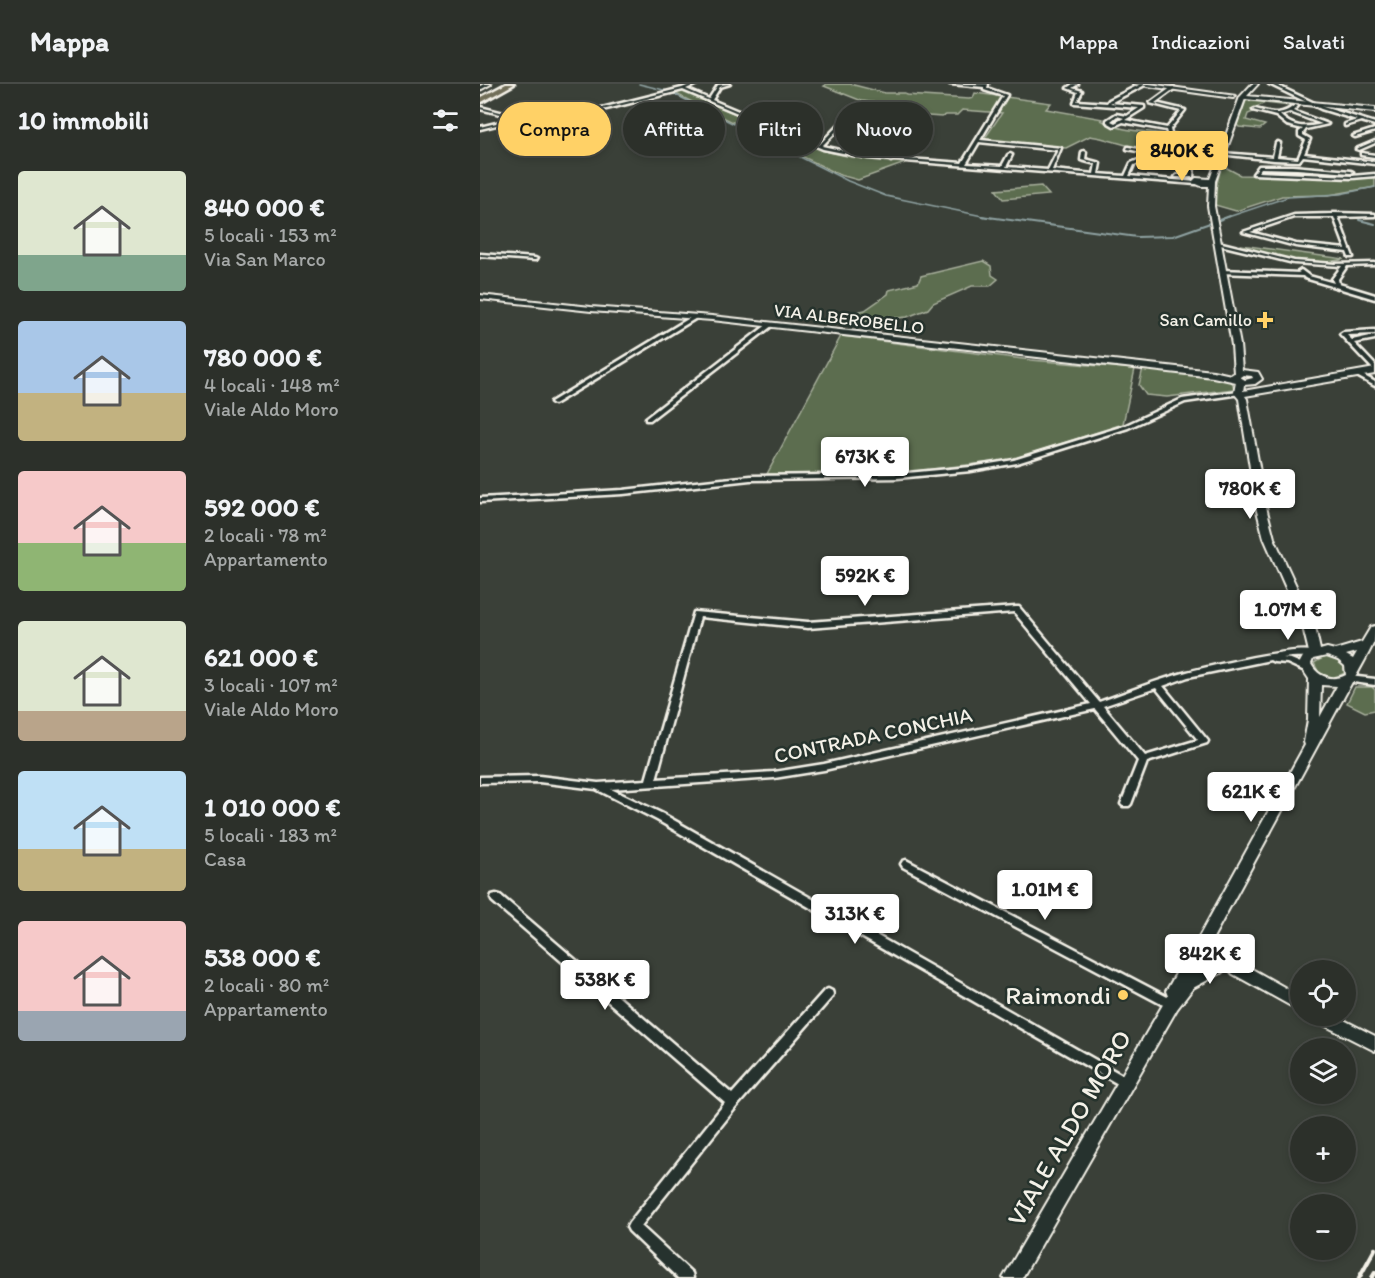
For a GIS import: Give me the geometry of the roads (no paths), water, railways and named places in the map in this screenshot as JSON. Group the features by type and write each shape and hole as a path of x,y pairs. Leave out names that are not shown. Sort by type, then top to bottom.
{"highway":[{"path":"480,99 503,84"},
{"path":"480,99 511,84"}],"main road":[{"path":"480,88 488,84"},
{"path":"1136,84 1295,104 1310,103 1375,110"},
{"path":"1255,84 1241,96 1210,194 1237,377 1269,538 1309,627 1315,637 1333,653 1346,660 1350,675 1329,683 1311,673 1306,660 1315,653 1333,653 1366,645"},
{"path":"1199,182 1216,172"},
{"path":"1199,182 1212,183"},
{"path":"1199,182 1210,194"},
{"name":"VIA ALBEROBELLO","path":"480,297 695,317 1297,384"},
{"path":"1236,358 1253,378 1242,395"},
{"path":"1242,395 1375,370"},
{"path":"1309,627 1315,653"},
{"name":"VIALE ALDO MORO","path":"1171,1004 1174,990 1224,905 1375,630"},
{"name":"VIALE ALDO MORO","path":"1306,756 1314,720 1311,673"},
{"name":"VIALE ALDO MORO","path":"1012,1278 1171,1004 1188,983 1218,960 1218,926 1224,905"},
{"path":"1218,960 1201,964 1198,950 1209,945 1218,960 1290,999"},
{"path":"1341,1026 1375,1044"}],"street":[{"path":"611,107 695,84"},
{"path":"710,100 719,85 728,84"},
{"path":"952,84 985,85 985,89 1005,95 963,165"},
{"path":"1076,84 1069,88 1080,91 1076,102 1143,107"},
{"path":"1108,104 1143,84"},
{"path":"1269,84 1324,109 1375,124"},
{"path":"1128,117 1116,115 1108,121 1115,125 1152,103 1173,87"},
{"path":"683,89 737,111"},
{"path":"1152,103 1183,110 1168,129 1169,135 1225,147"},
{"path":"1290,111 1295,104 1324,109 1333,106"},
{"path":"480,108 498,112"},
{"path":"1255,110 1277,115 1298,130 1326,124 1290,111 1277,115"},
{"path":"1346,126 1361,120"},
{"path":"1122,121 1168,129"},
{"path":"480,128 498,123"},
{"path":"1222,154 1299,160 1308,139 1301,136 1301,132 1305,130"},
{"path":"1355,136 1375,130"},
{"path":"823,143 835,131"},
{"path":"977,141 1060,149 1049,172"},
{"path":"1276,160 1278,142"},
{"path":"1358,149 1375,142"},
{"path":"823,147 891,160 1199,182"},
{"path":"1128,148 1158,154 1192,165 1191,176 1173,176 1172,180"},
{"path":"1084,152 1083,160 1098,163 1096,175"},
{"path":"1127,177 1132,164 1158,154"},
{"path":"1362,154 1375,156"},
{"path":"1003,168 1010,155"},
{"path":"1301,155 1375,163"},
{"path":"891,160 894,156"},
{"path":"1334,166 1336,159"},
{"path":"1276,160 1281,165 1295,168"},
{"path":"1260,167 1375,175 1352,177 1255,172 1260,167"},
{"path":"1335,214 1354,264"},
{"path":"1349,251 1296,245 1245,232 1294,216 1335,214 1375,216"},
{"path":"1218,243 1298,263 1375,264"},
{"path":"1219,252 1230,249 1245,250"},
{"path":"480,255 535,259"},
{"path":"1298,263 1302,275"},
{"path":"1337,285 1335,279 1346,264"},
{"path":"1334,265 1339,272"},
{"path":"1222,272 1302,275 1375,297"},
{"path":"554,402 695,317"},
{"path":"648,418 770,325"},
{"path":"1375,332 1343,334 1375,370"},
{"path":"1350,342 1375,337"},
{"path":"1357,374 1375,384"},
{"path":"480,500 623,492 750,478 897,476 971,469 1015,462 1126,427 1184,400 1242,395"},
{"path":"650,783 698,614 808,625 1016,609 1143,760"},
{"name":"CONTRADA CONCHIA","path":"480,780 539,779 598,786 774,775 824,767 1098,705 1187,675 1264,658 1295,653 1315,653"},
{"name":"CONTRADA CONCHIA","path":"1264,658 1288,661 1311,673"},
{"path":"1350,675 1375,681"},
{"path":"1143,760 1204,741 1158,685"},
{"path":"1126,804 1143,760"},
{"path":"598,786 660,817 1125,1083"},
{"path":"906,864 1171,1004"},
{"path":"496,898 733,1102"},
{"path":"687,1278 633,1227 733,1102 828,994"}],"waterway":[{"path":"639,84 668,91 848,181 886,196 985,217"},
{"path":"1225,218 1288,197 1340,194 1375,187"},
{"path":"1219,220 1230,216"},
{"path":"985,217 1137,237 1173,236 1210,223"},
{"path":"985,217 992,218"},
{"path":"1359,220 1375,224"}],"railway":[{"path":"1359,1278 1375,1249"},
{"path":"1372,1278 1375,1273"}],"place":[{"name":"San Camillo","path":"1265,320"},
{"name":"Raimondi","path":"1123,995"}]}
